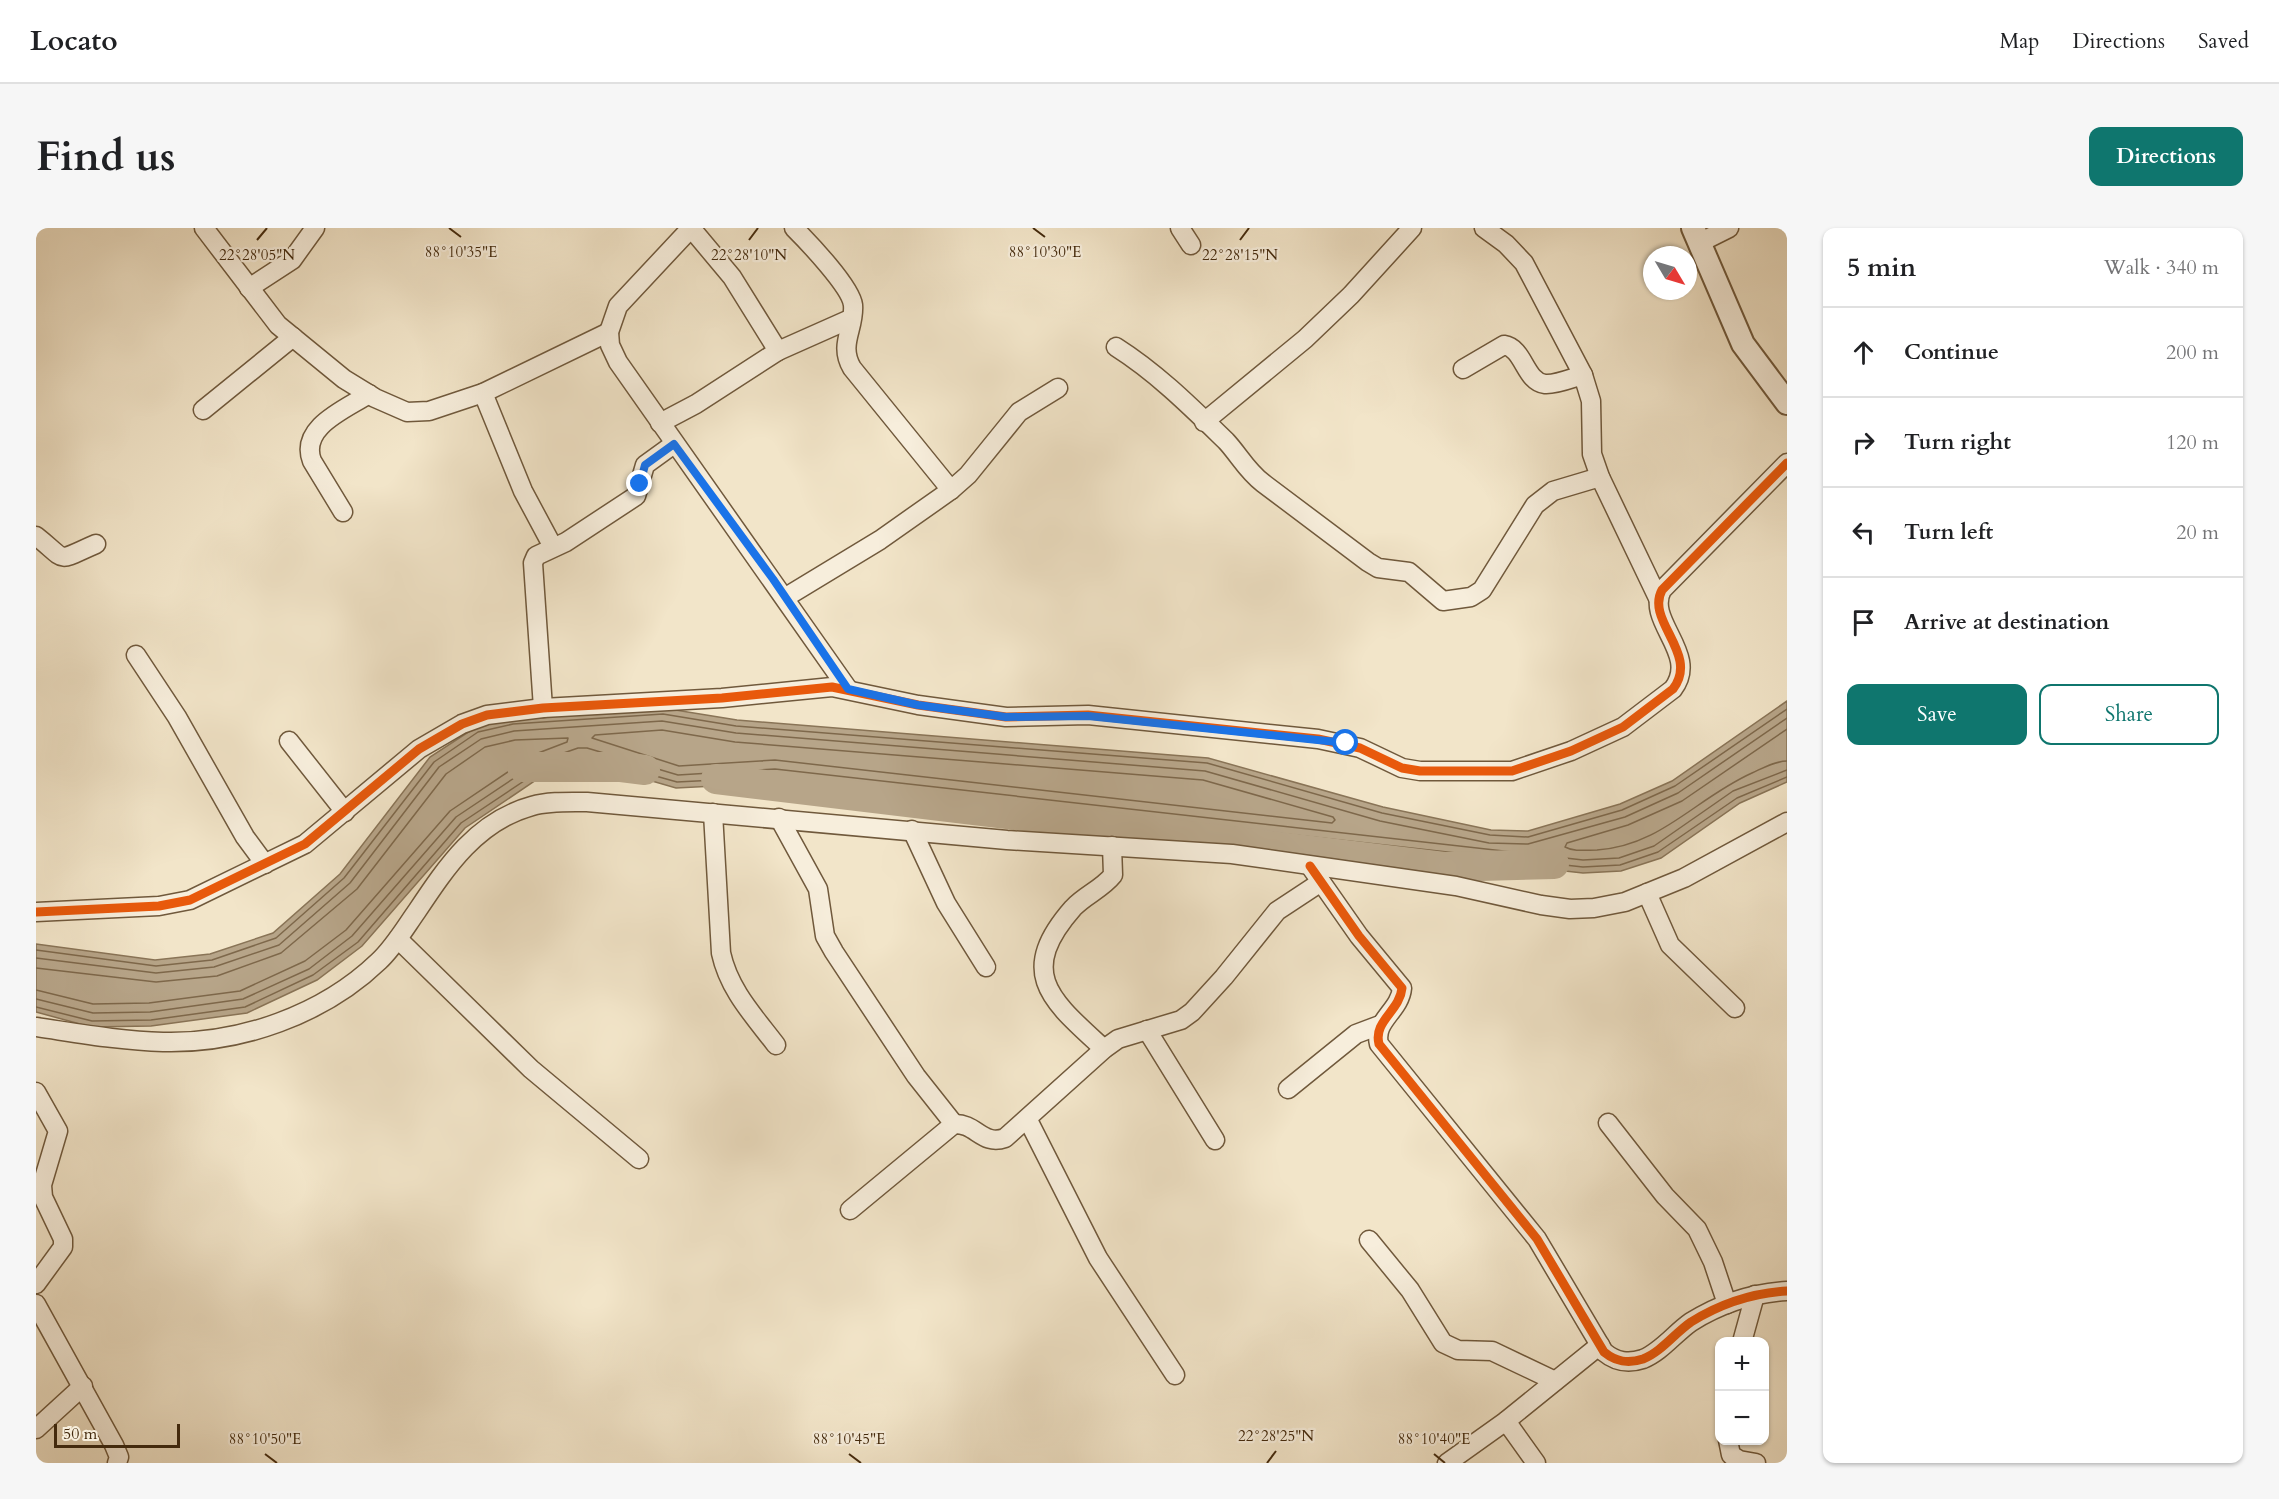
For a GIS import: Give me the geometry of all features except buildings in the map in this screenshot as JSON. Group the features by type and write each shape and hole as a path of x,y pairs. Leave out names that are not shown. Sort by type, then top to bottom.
{"street":[{"path":"204,228 267,313 293,337 344,379 385,404 415,413 429,411 483,393 609,332"},
{"path":"249,288 292,260 315,228"},
{"path":"778,351 732,277 691,228 618,306 609,332 610,345 618,362 674,444 786,597 848,689"},
{"path":"794,228 820,256 853,304 846,351 852,368 951,490"},
{"path":"1180,228 1191,244"},
{"path":"1204,422 1305,339 1351,295 1412,228"},
{"path":"36,912 174,905 266,864 304,844 345,813 403,762 443,733 487,715 543,708 722,698 832,687 918,705 1006,717 1088,716 1318,739 1353,746 1386,762 1420,771 1512,771 1571,751 1623,727 1673,689 1680,680 1680,658 1659,608 1658,598 1600,477 1592,454 1591,401 1583,375 1524,263 1506,244 1484,228"},
{"path":"1729,228 1697,235 1743,344 1787,403"},
{"path":"660,423 696,404 778,351 850,319"},
{"path":"203,410 293,337"},
{"path":"1463,369 1504,345 1516,351 1538,382 1545,384 1583,375"},
{"path":"1116,347 1146,366 1228,443 1249,472 1377,568 1409,572 1443,601 1471,597 1482,590 1534,505 1544,496 1600,477"},
{"path":"786,597 880,540 951,490 968,475 1019,412 1058,388"},
{"path":"483,393 523,491 553,547"},
{"path":"343,512 312,461 309,453 310,440 323,424 369,394"},
{"path":"543,708 533,563 536,556 636,496 645,465 674,444"},
{"path":"1658,598 1662,590 1787,463"},
{"path":"36,536 56,556 64,558 96,544"},
{"path":"136,655 177,717 245,837 266,864"},
{"path":"289,741 345,813"},
{"path":"36,1027 162,1042 206,1040 279,1022 323,1004 378,962 398,939 461,850 479,833 534,805 586,802 1232,854 1456,886 1541,905 1570,909 1610,906 1647,893 1684,878 1787,822"},
{"path":"713,813 719,918 725,972 731,984 776,1045"},
{"path":"779,818 818,889 825,936 834,952 916,1076 954,1124"},
{"path":"912,830 946,903 986,967"},
{"path":"1104,1049 1060,1008 1045,983 1043,971 1049,945 1074,907 1113,875 1112,846"},
{"path":"1310,866 1402,988 1396,1006 1380,1025 1377,1036 1379,1044 1537,1239 1600,1345 1615,1360 1629,1362 1645,1358 1691,1322 1727,1304 1755,1295 1787,1291"},
{"path":"850,1210 954,1124 961,1124 995,1141 1005,1138 1118,1039 1181,1020 1224,977 1277,911 1321,882"},
{"path":"1647,893 1670,945 1735,1008"},
{"path":"398,939 531,1068 639,1159"},
{"path":"1288,1089 1356,1034 1380,1025"},
{"path":"1147,1030 1215,1140"},
{"path":"36,1092 58,1131 40,1193 63,1239 63,1247 36,1284"},
{"path":"1028,1120 1098,1258 1175,1375"},
{"path":"1608,1123 1665,1196 1697,1228 1713,1262 1727,1304"},
{"path":"1369,1240 1410,1290 1443,1343 1449,1347 1492,1352 1555,1381"},
{"path":"1743,1337 1755,1295"},
{"path":"36,1304 114,1445 119,1456 117,1463"},
{"path":"1447,1463 1506,1421 1600,1345"},
{"path":"36,1429 83,1386"},
{"path":"1506,1421 1536,1463"},
{"path":"1729,1445 1731,1455 1739,1460 1756,1463"}],"water":[{"path":"1787,701 1787,782 1740,803 1661,858 1621,871 1583,873 773,783 676,788 583,761 545,774 465,828 362,946 317,980 247,1013 151,1026 91,1027 36,1012 36,944 155,960 210,954 273,933 340,874 430,757 476,727 512,718 663,708 737,720 1208,758 1383,807 1491,830 1528,831 1620,804 1672,781"}],"waterway":[{"path":"522,767 621,767 645,770"},
{"path":"716,779 1444,867 1554,864"}],"cycle path":[{"path":"36,912 159,906 190,900 305,844 419,749 462,724 487,715 543,708 722,698 832,687 918,705 1006,717 1088,715 1318,739 1360,748 1402,768 1420,771 1512,771 1571,751 1623,727 1673,689 1680,676 1680,663 1677,650 1660,614 1659,602 1662,590 1787,463"},
{"path":"1310,866 1359,936 1402,988 1397,1003 1380,1029 1379,1044 1537,1239 1604,1352 1622,1361 1643,1359 1656,1352 1691,1322 1713,1310 1749,1297 1787,1291"}],"route":[{"path":"640,484 645,465 674,444 773,579 848,689 918,705 1006,717 1088,716 1346,743"}]}
